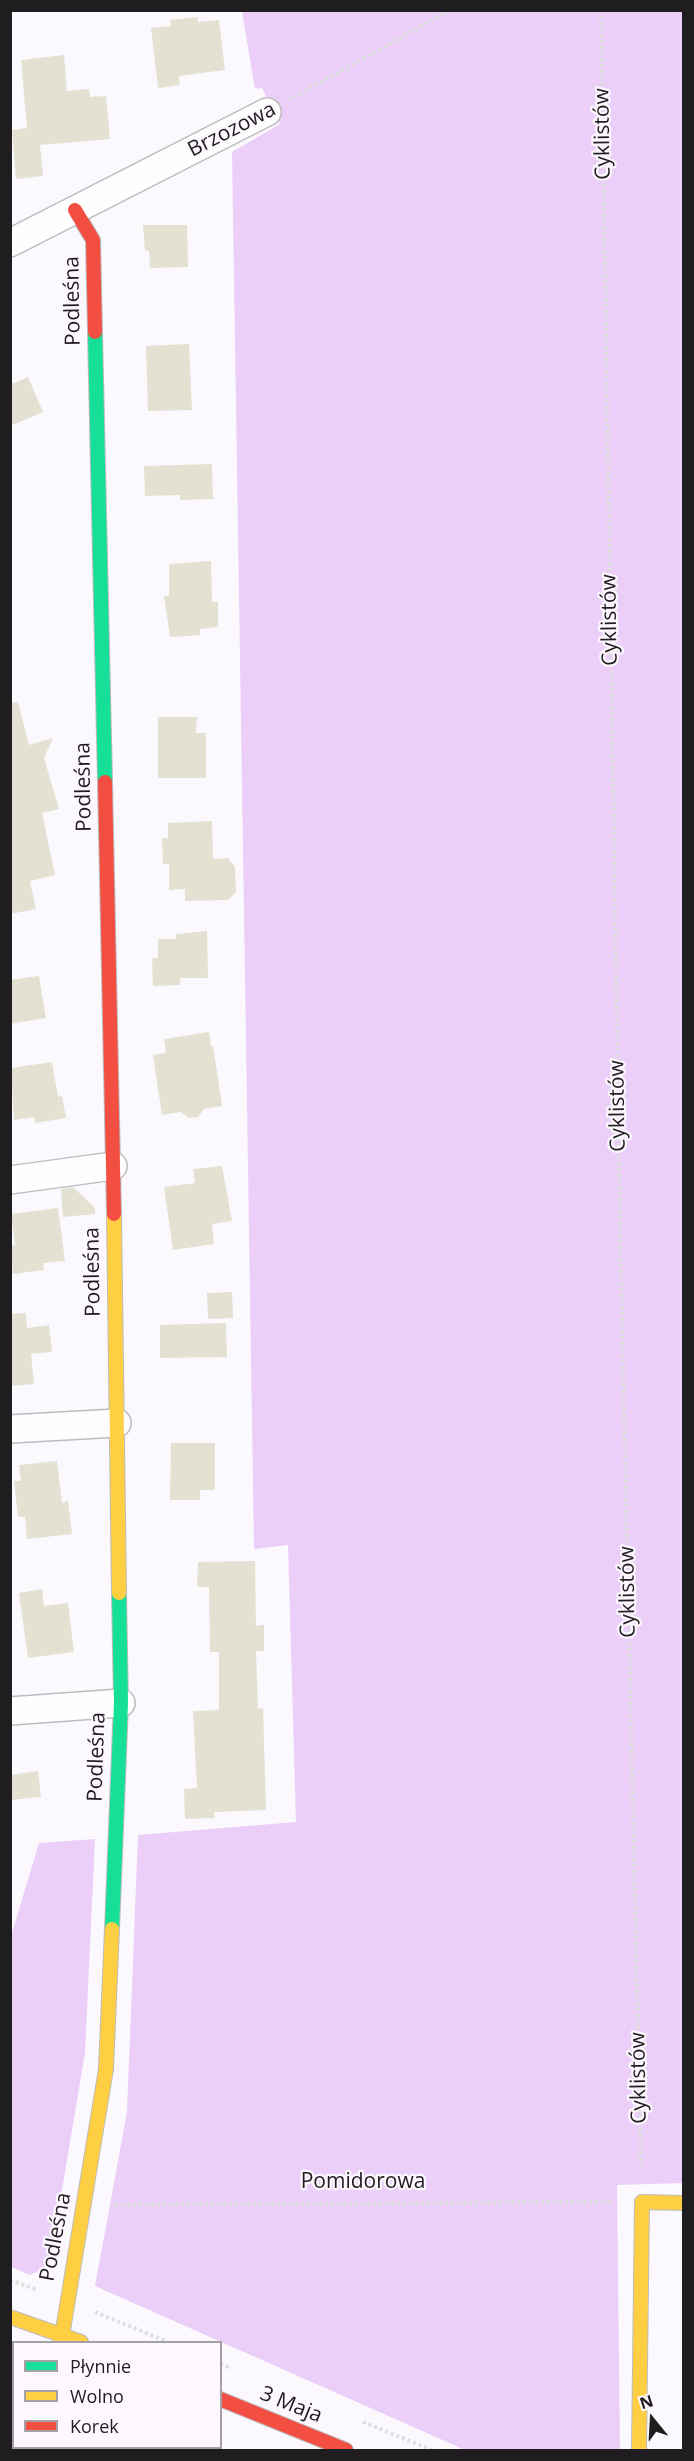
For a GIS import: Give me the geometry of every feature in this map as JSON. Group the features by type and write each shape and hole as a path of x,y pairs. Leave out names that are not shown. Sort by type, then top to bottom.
{"street":[{"name":"Brzozowa","path":"10,243 267,112"},
{"name":"Podleśna","path":"63,2339 66,2301 106,2069 121,1703 93,240 87,226 75,210"},
{"path":"10,1180 112,1166"},
{"path":"10,1429 117,1423"},
{"path":"10,1711 121,1703"},
{"path":"639,2451 642,2202 684,2203"},
{"path":"10,2317 63,2339"},
{"name":"3 Maja","path":"222,2400 346,2451"}],"path":[{"name":"Brzozowa","path":"267,112 450,10"},
{"name":"Cyklistów","path":"601,10 620,1230 642,2202"},
{"name":"Pomidorowa","path":"84,2205 642,2202"}],"shaded area":[{"path":"242,11 683,11 684,2183 617,2185 620,2450 465,2450 95,2286 127,2112 138,1835 296,1822 288,1545 254,1549 232,152 280,124 262,88 255,89"},
{"path":"95,1839 85,2053 49,2267 30,2275 11,2267 11,1936 39,1843"}],"building":[{"path":"198,17 198,22 219,20 225,70 179,76 180,85 158,88 151,28 171,26 170,20"},
{"path":"64,55 67,91 89,89 90,97 106,96 110,139 40,145 43,176 16,179 12,130 27,128 21,60"},
{"path":"143,225 187,225 188,267 150,268 149,251 145,250"},
{"path":"189,344 192,410 148,411 146,346"},
{"path":"28,377 43,412 10,426 10,385"},
{"path":"212,464 213,499 180,500 180,495 145,496 144,466"},
{"path":"211,561 212,602 218,602 218,627 200,629 200,635 170,637 164,596 169,596 169,564"},
{"path":"18,702 29,745 53,738 44,758 59,809 42,813 55,875 30,881 36,909 10,914 10,703"},
{"path":"158,717 197,717 196,733 206,733 206,778 158,778"},
{"path":"212,821 213,859 228,858 235,867 236,892 228,900 185,901 185,889 169,890 169,864 163,864 162,838 168,838 168,823"},
{"path":"207,931 208,978 180,978 180,985 153,986 152,958 158,958 158,939 176,939 176,934"},
{"path":"39,976 46,1018 10,1024 10,980"},
{"path":"209,1032 222,1106 204,1109 198,1117 189,1118 181,1112 162,1115 153,1055 166,1053 164,1039"},
{"path":"52,1062 58,1097 62,1096 66,1118 35,1123 34,1117 14,1120 11,1068"},
{"path":"222,1166 232,1221 212,1224 214,1244 173,1250 164,1187 195,1183 193,1169"},
{"path":"73,1187 95,1208 95,1214 63,1217 61,1189"},
{"path":"58,1208 65,1261 43,1263 44,1270 13,1274 10,1246 15,1245 11,1214"},
{"path":"232,1292 233,1318 208,1319 207,1293"},
{"path":"26,1313 27,1328 49,1325 52,1352 31,1354 34,1384 10,1386 10,1314"},
{"path":"226,1323 227,1357 160,1358 160,1325"},
{"path":"171,1443 215,1443 215,1490 200,1490 200,1500 170,1500"},
{"path":"57,1461 62,1503 68,1501 72,1534 27,1539 25,1517 18,1517 14,1481 21,1481 19,1465"},
{"path":"255,1561 256,1626 264,1625 264,1651 256,1651 258,1709 263,1708 266,1810 214,1812 215,1818 185,1819 184,1789 197,1788 193,1711 219,1710 219,1652 210,1652 209,1587 198,1587 197,1585 198,1562"},
{"path":"42,1589 44,1606 68,1603 74,1652 28,1658 19,1593"},
{"path":"38,1771 41,1797 10,1800 10,1775"}],"traffic: fast":[{"path":"95,332 105,782"},
{"path":"112,1929 121,1703 119,1593"}],"traffic: slow":[{"path":"114,1214 119,1593"},
{"path":"61,2341 106,2069 112,1929"},
{"path":"639,2450 642,2202 684,2203"},
{"path":"10,2317 78,2341"}],"traffic: jam":[{"path":"75,210 93,240 95,332"},
{"path":"105,782 114,1214"},
{"path":"222,2400 346,2450"}]}
